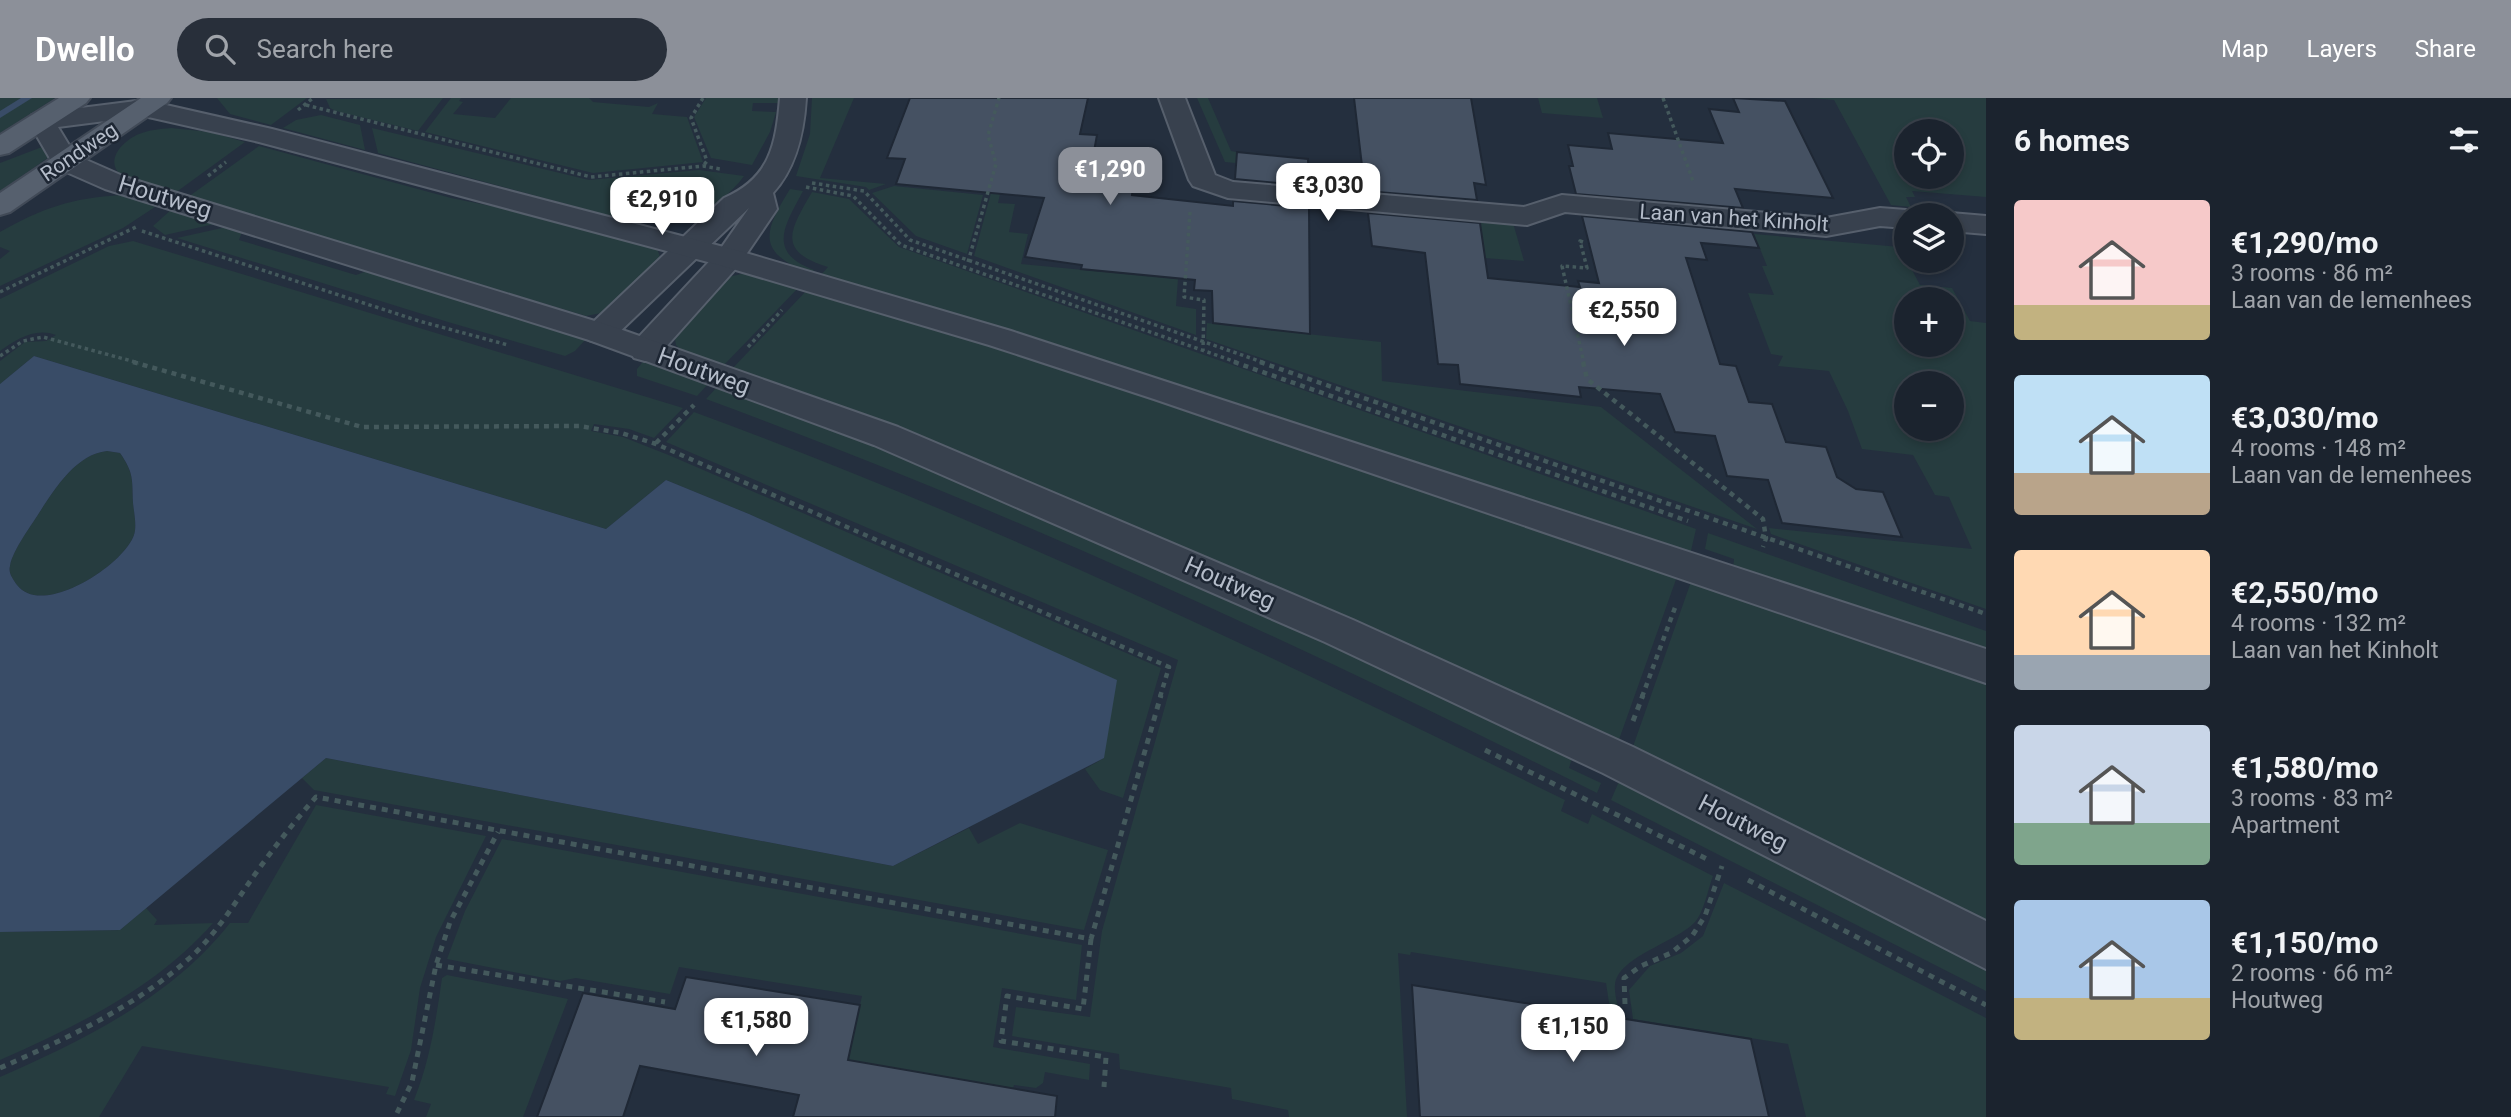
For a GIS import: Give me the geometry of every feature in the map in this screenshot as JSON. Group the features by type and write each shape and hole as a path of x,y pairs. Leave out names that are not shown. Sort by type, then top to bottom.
{"main road":[{"name":"Rondweg","path":"0,148 77,98"},
{"name":"Rondweg","path":"0,206 151,103"}],"street":[{"path":"645,349 729,258 763,209 765,184 783,151 793,98"},
{"path":"1172,98 1203,180 1228,190 1527,216 1572,205"},
{"path":"65,161 41,121 151,103 689,246 1128,379 1986,666"},
{"name":"Houtweg","path":"65,161 115,183 600,333 898,441 1339,631 1618,760 1986,946"},
{"path":"600,333 734,204 765,184"},
{"name":"Laan van het Kinholt","path":"1572,205 1826,227 1880,217 1894,218"},
{"path":"1964,223 1986,225"}],"path":[{"path":"703,98 691,118 707,161 703,166"},
{"path":"966,268 996,164 988,135 999,98"},
{"path":"1663,98 1696,188"},
{"path":"306,105 591,177 703,166 765,184"},
{"path":"1203,180 1191,198 1184,298 1204,300 1203,351"},
{"path":"1703,526 901,245 853,196 807,189 802,182 863,191 910,240 1986,614"},
{"path":"1572,205 1589,242 1580,242 1587,268 1562,266 1587,379 1763,519 1766,538 1763,547 1751,543"},
{"path":"134,229 419,321 520,349"},
{"path":"0,356 19,342 40,336 362,427 579,426 621,433 656,444 1169,667 1091,939 1083,1009 1007,996 1001,1041 1106,1058 1104,1087"},
{"path":"682,400 706,409"},
{"path":"656,444 680,418"},
{"path":"1602,807 1681,590 1692,567 1705,517"},
{"path":"1479,747 1734,873"},
{"path":"0,1068 57,1043 132,1001 194,954 218,927 282,836 316,797 1091,939"},
{"path":"397,1112 412,1082 436,965 450,922 498,832"},
{"path":"1625,1004 1624,978 1635,968 1673,952 1700,929 1722,866"},
{"path":"1746,879 1986,1005"},
{"path":"436,965 665,1002"}],"green space":[{"path":"0,98 55,98 0,133"},
{"path":"217,98 307,98 271,125 230,114"},
{"path":"443,98 418,131 336,111 330,108 326,99"},
{"path":"451,98 461,98 459,101 463,102 453,114 495,118 511,98 589,98 593,102 649,107 658,103 652,114 687,117 703,162 593,173 425,132"},
{"path":"706,98 778,98 778,103 753,103 752,111 776,112 770,132 752,165 711,158 694,117"},
{"path":"812,98 854,98 820,178 886,184 869,190 866,187 796,176 810,134"},
{"path":"1197,98 1208,98 1231,151 1236,152 1236,163 1225,162"},
{"path":"1538,98 1597,98 1603,118 1542,113"},
{"path":"1812,98 1986,98 1986,197 1912,191 1915,197 1906,197 1909,203 1891,205 1834,100"},
{"path":"321,115 360,125 365,150 283,128 296,120"},
{"path":"171,128 210,132 245,142 175,193 138,184 119,173 114,161 125,142 143,133"},
{"path":"372,128 589,180 699,170 744,176 721,200 693,215 662,221 629,221 378,153"},
{"path":"259,146 451,198 577,223 657,248 661,260 606,312 586,316 188,197"},
{"path":"42,147 47,148 52,155 0,191 0,163"},
{"path":"894,186 983,195 967,254 916,236 872,193"},
{"path":"790,189 803,191 786,226 785,246 799,263 814,270 811,274 781,258 773,249 770,240 774,218"},
{"path":"812,192 849,199 899,247 1696,529 1690,555 1257,410 820,276 828,267 800,254 792,238 798,217"},
{"path":"991,193 1000,194 998,203 1015,204 1009,232 1028,234 1021,264 1178,279 1176,306 1196,309 1196,335 974,256"},
{"path":"121,195 158,205 123,228 0,286 0,259 10,251 0,247 0,232 58,206"},
{"path":"172,209 219,223 165,235 153,226"},
{"path":"1479,220 1513,223 1524,261 1485,258"},
{"path":"231,226 243,229 239,240 356,275 373,269 587,338 575,351 565,356 177,238"},
{"path":"1754,234 1894,246 1894,273 1914,273 1920,285 1941,287 1894,287 1894,357 1964,357 1964,310 1970,321 1986,323 1986,609 1771,534 1769,528 1972,549 1949,497 1935,495 1913,455 1862,449 1829,371 1778,366 1783,356 1771,354 1748,293 1774,295 1762,266 1767,266"},
{"path":"133,241 683,408 654,438 629,429 594,424 591,431 623,437 671,456 1161,668 1123,798 1100,790 1085,769 1104,758 927,596 749,514 666,480 606,529 34,356 0,384 0,361 25,342 46,341 56,335 34,333 0,351 0,299 109,246"},
{"path":"751,272 800,286 723,366 681,350 676,345 674,333 728,277"},
{"path":"808,289 997,346 1679,571 1616,748 732,369"},
{"path":"1207,323 1381,342 1382,381 1601,407 1757,529 1206,339"},
{"path":"646,358 710,382 697,396 637,376 637,369"},
{"path":"719,385 919,462 1132,552 1573,755 1569,768 1601,783 1597,793 1378,686 1157,584 933,487 706,399"},
{"path":"694,412 916,499 1134,594 1565,800 1561,811 1588,824 1592,814 1713,876 1701,912 1695,922 1686,929 1636,958 1618,975 1615,989 1620,1018 1611,1016 1606,983 1411,952 1410,955 1398,953 1407,1117 1289,1117 1288,1110 1232,1099 1231,1088 1120,1069 1119,1054 1012,1036 1016,1007 1090,1017 1102,931 1178,660 666,442"},
{"path":"107,451 120,453 130,472 134,535 115,561 81,584 62,592 29,594 17,585 11,576 12,560 19,545 68,473 86,458"},
{"path":"1708,533 1986,631 1986,656 1733,569 1734,559 1705,549"},
{"path":"1693,576 1986,679 1986,930 1630,755"},
{"path":"326,758 893,866 969,828 978,844 1020,823 1108,850 1084,930 314,790 302,778"},
{"path":"1620,779 1986,963 1986,991 1611,800"},
{"path":"316,805 486,836 436,937 420,988 411,1050 395,1096 386,1094 389,1087 142,1046 99,1117 0,1117 0,1077 63,1048 125,1014 181,973 230,923 248,923"},
{"path":"502,839 1082,945 1076,1000 1002,988 993,1047 1090,1064 1089,1080 1045,1072 1043,1083 1036,1088 1014,1085 1013,1088 848,1060 862,996 679,967 670,994 576,978 560,981 447,959 465,911"},
{"path":"1724,883 1986,1018 1986,1117 1806,1117 1788,1044 1633,1019 1629,990 1650,966 1681,953 1703,936"},
{"path":"146,908 157,920 154,925 213,923 191,946 141,986 86,1019 0,1060 0,932 120,930"},
{"path":"447,975 568,999 523,1117 426,1117 431,1104 414,1100 435,1025 442,978"}],"water":[{"path":"34,356 606,529 666,480 749,514 1117,680 1104,758 893,866 326,758 120,930 0,932 0,384","holes":["96,453 120,453 131,476 135,519 134,535 127,547 115,561 81,584 62,592 29,594 17,585 10,569 28,529 61,482 77,465"]}],"building":[{"path":"910,98 1088,98 1080,134 1097,135 1088,184 1133,188 1132,195 1233,206 1233,201 1309,208 1310,334 1213,323 1212,291 1194,290 1195,280 1081,269 1082,265 1025,257 1044,198 896,184 905,159 887,158"},
{"path":"1354,98 1471,98 1486,185 1474,183 1477,200 1365,191"},
{"path":"1733,98 1785,101 1833,198 1735,189 1743,208 1576,194 1569,166 1573,166 1568,145 1612,149 1608,133 1723,143 1709,109 1739,112"},
{"path":"1237,152 1308,159 1309,186 1235,179"},
{"path":"1368,213 1480,223 1488,278 1580,287 1578,281 1599,283 1582,216 1752,232 1759,248 1701,243 1707,260 1686,258 1720,364 1736,366 1749,402 1772,404 1786,442 1826,447 1837,477 1856,489 1883,492 1902,537 1782,523 1768,480 1727,476 1715,436 1675,432 1660,394 1579,387 1581,397 1460,384 1458,365 1438,364 1425,253 1372,246"},
{"path":"686,977 860,1005 848,1060 1057,1096 1055,1117 793,1117 799,1095 640,1066 623,1117 537,1117 583,993 675,1009"},
{"path":"1412,985 1751,1039 1769,1117 1420,1117"}],"waterway":[{"path":"0,115 27,98"}]}
